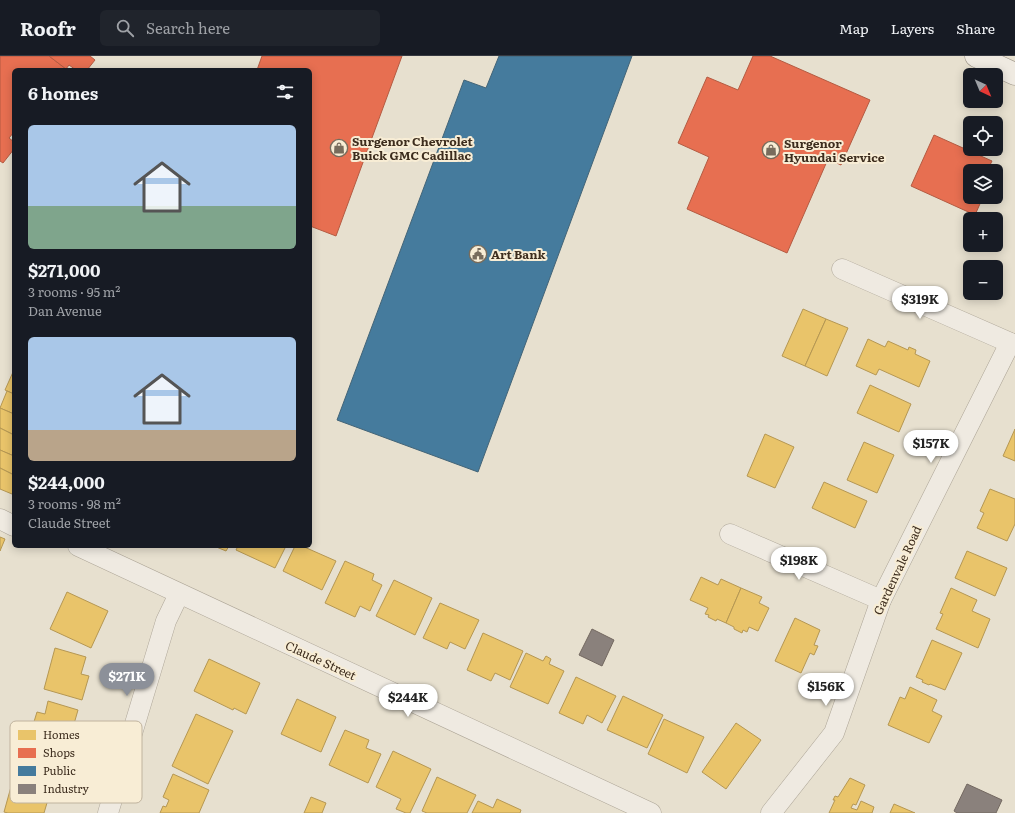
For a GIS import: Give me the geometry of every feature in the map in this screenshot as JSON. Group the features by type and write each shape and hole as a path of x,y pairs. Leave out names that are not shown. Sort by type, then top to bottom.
{"main road":[{"path":"976,56 1015,74"}],"street":[{"path":"842,269 1012,344"},
{"name":"Gardenvale Road","path":"771,813 834,733 881,600 1012,344"},
{"path":"0,519 12,525"},
{"path":"730,534 881,600"},
{"name":"Claude Street","path":"82,548 651,813"},
{"path":"136,721 166,621 179,594"},
{"path":"108,813 111,803"}],"building: Homes":[{"path":"803,309 826,319 805,366 782,356"},
{"path":"826,319 848,328 827,376 805,366"},
{"path":"868,339 885,347 888,341 908,350 909,347 916,350 915,354 930,361 919,387 879,369 876,375 856,366"},
{"path":"12,374 12,393 5,390"},
{"path":"870,385 911,404 899,432 857,413"},
{"path":"7,391 12,393 12,413 0,408"},
{"path":"0,408 12,413 12,434 0,428"},
{"path":"0,428 12,434 12,455 0,450"},
{"path":"1015,429 1015,461 1003,456"},
{"path":"765,434 794,447 775,488 747,476"},
{"path":"864,442 894,455 877,493 847,480"},
{"path":"0,450 12,455 12,474 0,468"},
{"path":"0,468 12,474 12,494 0,489"},
{"path":"824,482 867,501 855,528 812,508"},
{"path":"990,489 1015,499 1015,524 1007,541 977,528 984,513 980,511"},
{"path":"0,537 5,539 0,551"},
{"path":"219,548 228,548 226,551"},
{"path":"237,548 285,548 275,568 236,550"},
{"path":"294,548 307,548 336,561 322,590 283,571"},
{"path":"967,551 1007,568 995,596 955,578"},
{"path":"345,561 374,574 372,580 382,585 370,611 360,606 355,617 325,603"},
{"path":"701,577 718,585 721,579 741,588 726,623 717,619 716,621 708,617 709,615 705,614 708,608 690,600"},
{"path":"394,580 432,598 415,635 376,616"},
{"path":"741,588 762,597 759,603 769,608 758,631 749,627 747,632 743,630 742,633 726,623"},
{"path":"951,588 977,600 972,611 990,619 978,648 936,629 943,614 940,613"},
{"path":"67,592 108,611 91,648 50,629"},
{"path":"440,603 479,620 465,649 450,642 447,649 423,638"},
{"path":"795,618 820,630 814,645 818,646 814,655 810,653 801,673 775,661"},
{"path":"483,633 523,651 510,680 495,673 491,681 467,670"},
{"path":"932,640 962,653 945,690 922,682 923,680 916,677"},
{"path":"55,648 86,657 81,674 89,676 82,700 44,689"},
{"path":"526,653 543,661 546,656 551,659 549,664 564,671 548,704 510,687"},
{"path":"209,659 260,683 246,714 234,708 233,710 194,691"},
{"path":"576,677 616,696 602,723 587,715 583,724 559,713"},
{"path":"910,687 937,700 932,711 942,716 929,743 888,725 900,697 905,699"},
{"path":"623,696 663,715 647,748 607,730"},
{"path":"297,699 336,717 321,752 281,734"},
{"path":"48,701 78,710 75,721 34,721 37,712 45,714"},
{"path":"196,714 233,731 208,784 172,766"},
{"path":"664,719 704,737 687,773 648,754"},
{"path":"736,723 761,740 726,789 702,772"},
{"path":"345,730 369,740 366,748 381,754 368,783 329,765"},
{"path":"393,751 431,769 410,813 396,809 401,799 376,787"},
{"path":"173,774 209,790 199,813 160,813 163,806 166,807 169,800 163,797"},
{"path":"437,777 476,795 467,813 427,813 422,811"},
{"path":"850,778 865,785 856,805 853,804 851,808 857,810 861,801 874,807 872,813 829,813 835,800 833,800 835,796 838,797"},
{"path":"10,790 10,803 47,803 44,813 4,812"},
{"path":"311,797 326,803 322,813 304,813"},
{"path":"497,799 521,810 520,813 472,813 478,801 493,808"},
{"path":"894,804 915,813 890,813"}],"building: Shops":[{"path":"0,56 49,56 65,68 12,68 12,134 9,138 12,140 12,152 3,163 0,161"},
{"path":"49,56 90,56 95,60 89,68 73,68 69,65 65,68"},
{"name":"Surgenor Chevrolet Buick GMC Cadillac","path":"262,56 402,56 336,236 312,227 312,68 258,68"},
{"name":"Surgenor Hyundai Service","path":"753,56 770,56 870,100 841,165 828,159 787,253 687,209 709,157 678,143 707,77 738,90"},
{"path":"934,135 963,148 963,156 981,156 992,161 990,164 963,164 963,204 980,204 976,212 968,212 911,186"}],"building: Public":[{"name":"Art Bank","path":"499,56 632,56 478,472 337,420 464,80 486,88"}],"building: Industry":[{"path":"592,629 614,640 602,666 579,655"},
{"path":"967,784 1002,800 996,813 957,813 954,811"}],"place":[{"name":"Surgenor Chevrolet Buick GMC Cadillac","path":"339,148"},
{"name":"Surgenor Hyundai Service","path":"771,150"},
{"name":"Art Bank","path":"478,254"}]}
